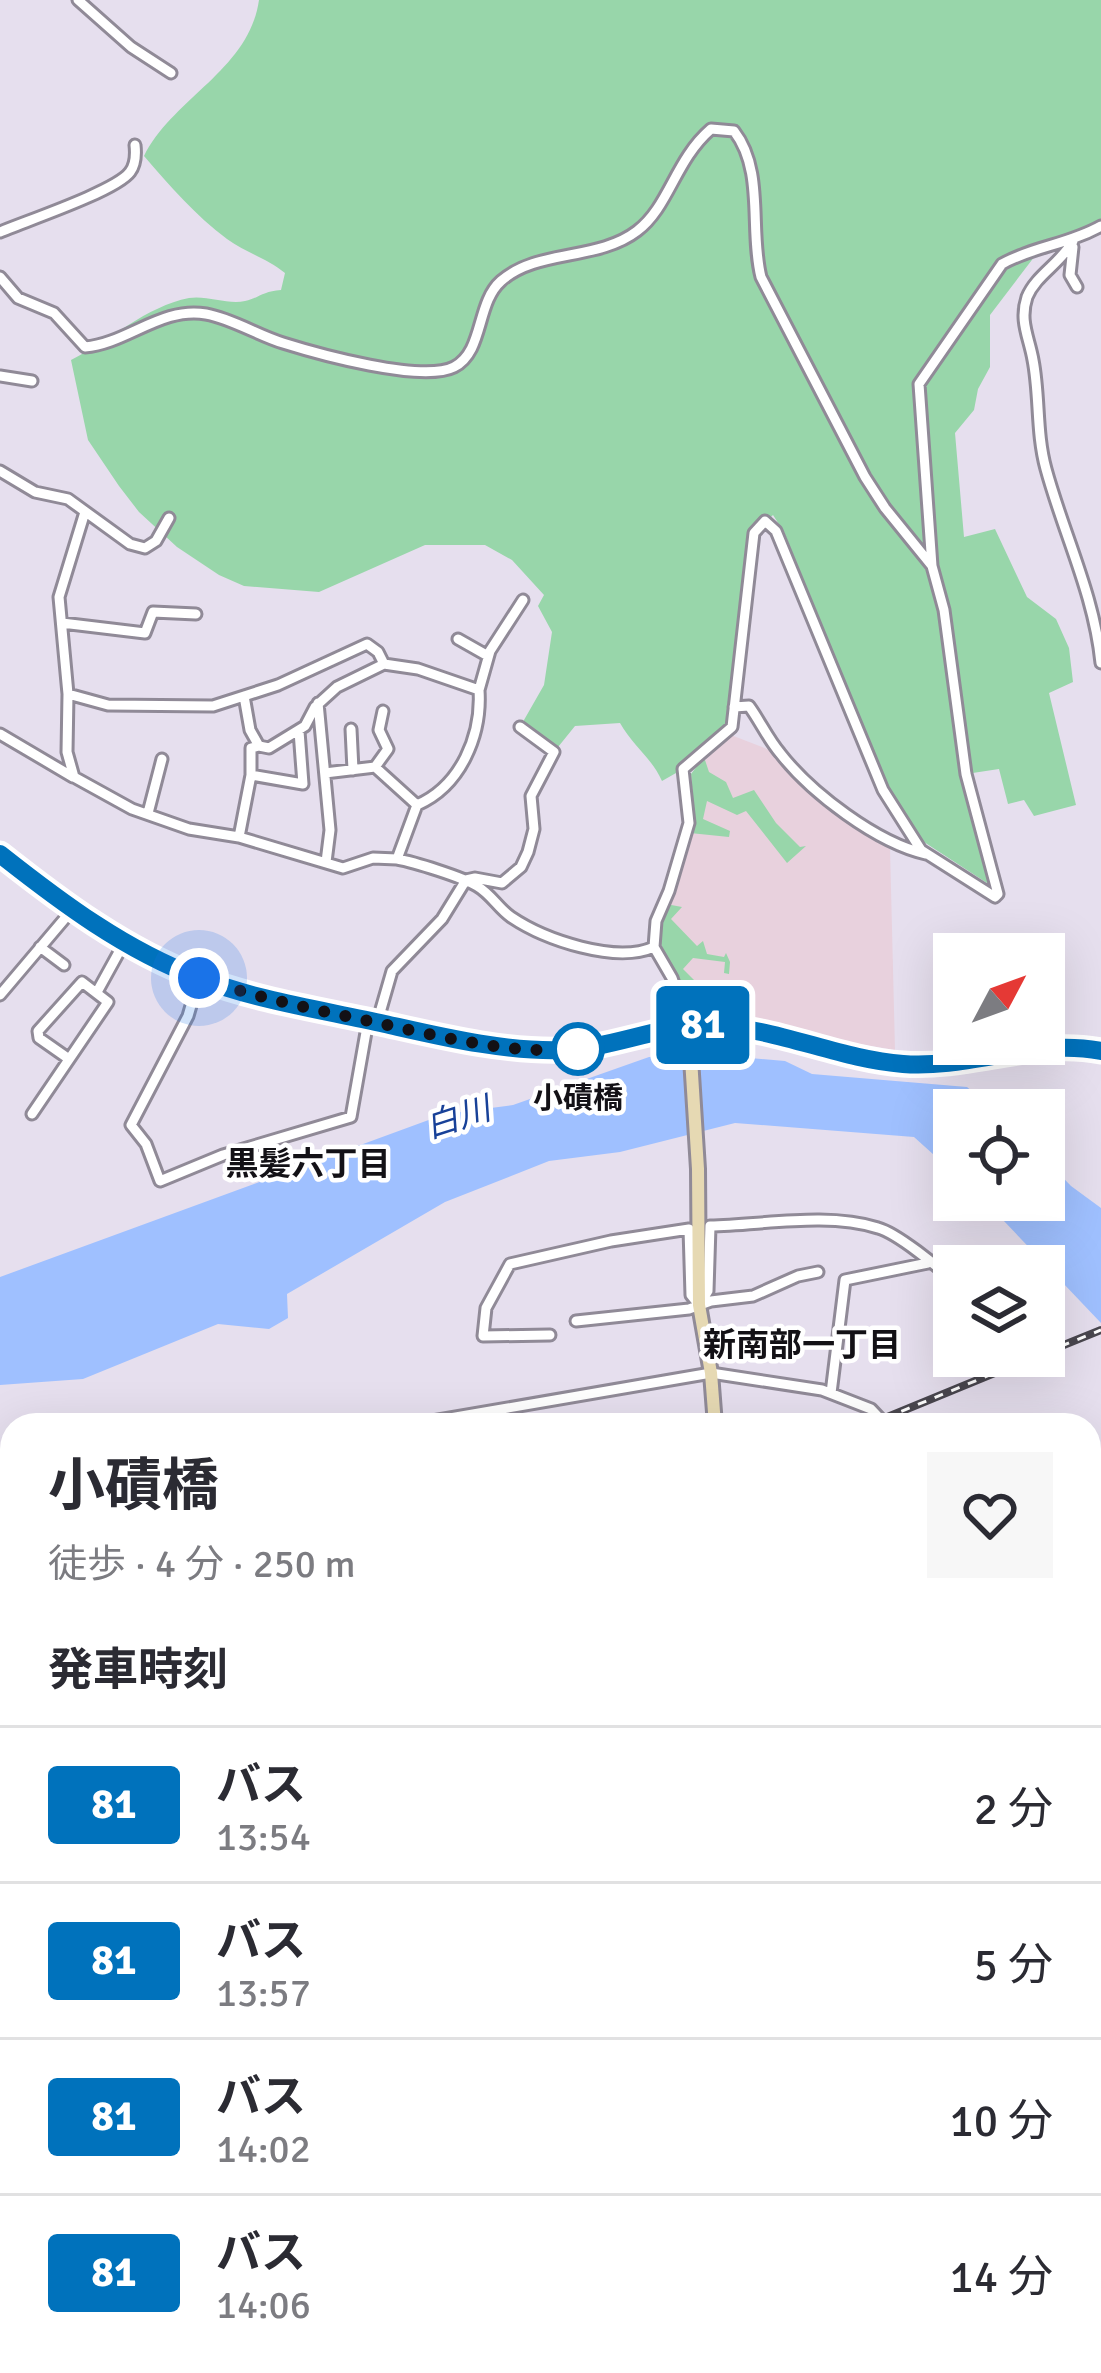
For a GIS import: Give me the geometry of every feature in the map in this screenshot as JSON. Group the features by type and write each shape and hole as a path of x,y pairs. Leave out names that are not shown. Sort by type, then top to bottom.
{"main road":[{"path":"0,854 124,944 199,978 372,1022 538,1050 578,1049 689,1028 740,1028 849,1057 904,1064 954,1064 1040,1046 1101,1051"},
{"path":"689,1028 698,1169 699,1305 714,1413"}],"street":[{"path":"78,0 130,47 171,73"},
{"path":"0,277 18,298 54,313 85,347 99,346 148,324 202,312 281,343 359,363 438,371 454,367 466,356 485,299 514,270 634,234 652,218 672,177 698,140 711,129 734,131 747,147 754,189 754,247 761,278 865,477 932,566"},
{"path":"0,232 109,187 129,174 137,157 135,145"},
{"path":"734,707 749,706 781,754 853,820 904,849 928,854 995,898 998,894 966,774 944,610 932,566 919,385 1002,264 1020,254 1073,242 1101,226"},
{"path":"1073,242 1070,275 1077,287"},
{"path":"1073,242 1028,295 1024,329 1034,362 1035,404 1046,471 1093,607 1101,663"},
{"path":"0,376 32,381"},
{"path":"0,471 35,492 68,500 130,544 145,548 156,541 170,518"},
{"path":"74,777 67,752 62,580 85,512"},
{"path":"689,1028 672,978 654,947 656,921 689,824 683,769 732,728 754,533 765,521 776,531 883,790 928,854"},
{"path":"397,859 417,805 458,773 481,715 479,690 488,656 523,600"},
{"path":"62,622 145,633 153,612 196,614"},
{"path":"458,639 488,656"},
{"path":"68,694 108,705 214,706 367,644 383,664"},
{"path":"239,837 251,748 268,748 299,730 318,703 362,672 383,664 418,669 479,690"},
{"path":"244,696 250,730 259,746"},
{"path":"318,703 330,830 326,862"},
{"path":"325,772 375,767 388,749 379,730 383,711"},
{"path":"199,978 180,1032 131,1125 146,1144 160,1181 223,1155 351,1118 372,1022 392,970 442,919 466,880 502,883 511,879 527,852 535,829 531,796 554,752 520,727"},
{"path":"351,729 353,770"},
{"path":"299,730 303,784"},
{"path":"0,734 120,803 189,829 239,837 343,868 373,858 397,859 466,880 485,891 512,918 535,930 615,955 654,947"},
{"path":"148,813 163,759"},
{"path":"375,767 417,805"},
{"path":"250,775 327,788"},
{"path":"0,995 72,910"},
{"path":"98,992 124,944"},
{"path":"40,947 64,965"},
{"path":"32,1114 69,1060 108,1002 82,982 38,1031 39,1038 69,1060"},
{"path":"699,1305 708,1291 710,1226 848,1222 881,1228 908,1243 933,1267"},
{"path":"550,1335 484,1336 486,1309 510,1264 610,1240 688,1229 691,1295 699,1305"},
{"path":"831,1393 845,1280 928,1264"},
{"path":"576,1321 753,1296 818,1272"},
{"path":"478,1413 712,1372 762,1377 831,1393 876,1413"},
{"path":"940,2373 957,2373"}],"shaded area":[{"path":"731,735 767,749 826,805 890,848 895,1050 799,1034 734,1017 684,1016 678,977 658,945 658,924 693,824 691,774"}],"green space":[{"path":"259,0 1101,0 1101,226 1041,248 990,315 990,367 974,410 955,433 964,537 995,529 1027,597 1056,619 1069,648 1073,682 1049,693 1076,805 1034,816 1024,800 1008,804 999,769 966,774 990,885 924,842 888,789 773,515 754,533 732,727 662,781 620,723 575,726 554,752 520,727 544,685 552,632 538,606 544,595 512,560 485,545 425,545 319,592 244,586 177,547 139,512 88,440 71,360 173,302 196,297 238,302 281,290 285,273 216,230 144,156 157,135 241,46"},
{"path":"704,757 709,772 726,782 733,798 754,790 776,823 800,847 806,846 787,863 746,811 737,815 707,801 703,819 730,831 729,837 690,833 694,810 691,774"},
{"path":"666,904 682,907 671,919 697,946 703,941 707,954 724,957 726,953 730,962 729,974 724,973 725,962 693,958 683,969 710,996 722,984 727,986 722,1002 704,1013 684,1016 679,981 659,936"}],"water":[{"name":"白川","path":"706,1054 785,1061 812,1074 969,1089 933,1089 933,1154 914,1137 735,1123 620,1152 549,1161 445,1202 287,1294 288,1318 269,1329 218,1324 83,1379 0,1385 0,1277 445,1114 513,1105 649,1057"},
{"path":"1065,1180 1101,1208 1101,1323 1065,1285 1065,1245 1027,1245 1004,1221 1065,1221"}],"railway":[{"path":"1065,1345 1101,1330"},
{"path":"897,1413 985,1377"}],"bus line":[{"name":"81","path":"0,854 124,944 199,978 272,999 503,1047 567,1050 703,1025 764,1032 849,1057 904,1064 954,1064 1040,1046 1101,1051"}],"place":[{"name":"小磧橋","path":"578,1049"}],"district":[{"name":"黒髪六丁目","path":"308,1164"},
{"name":"新南部一丁目","path":"802,1345"}],"route":[{"path":"199,978 272,999 470,1041 538,1050 578,1049"}]}
